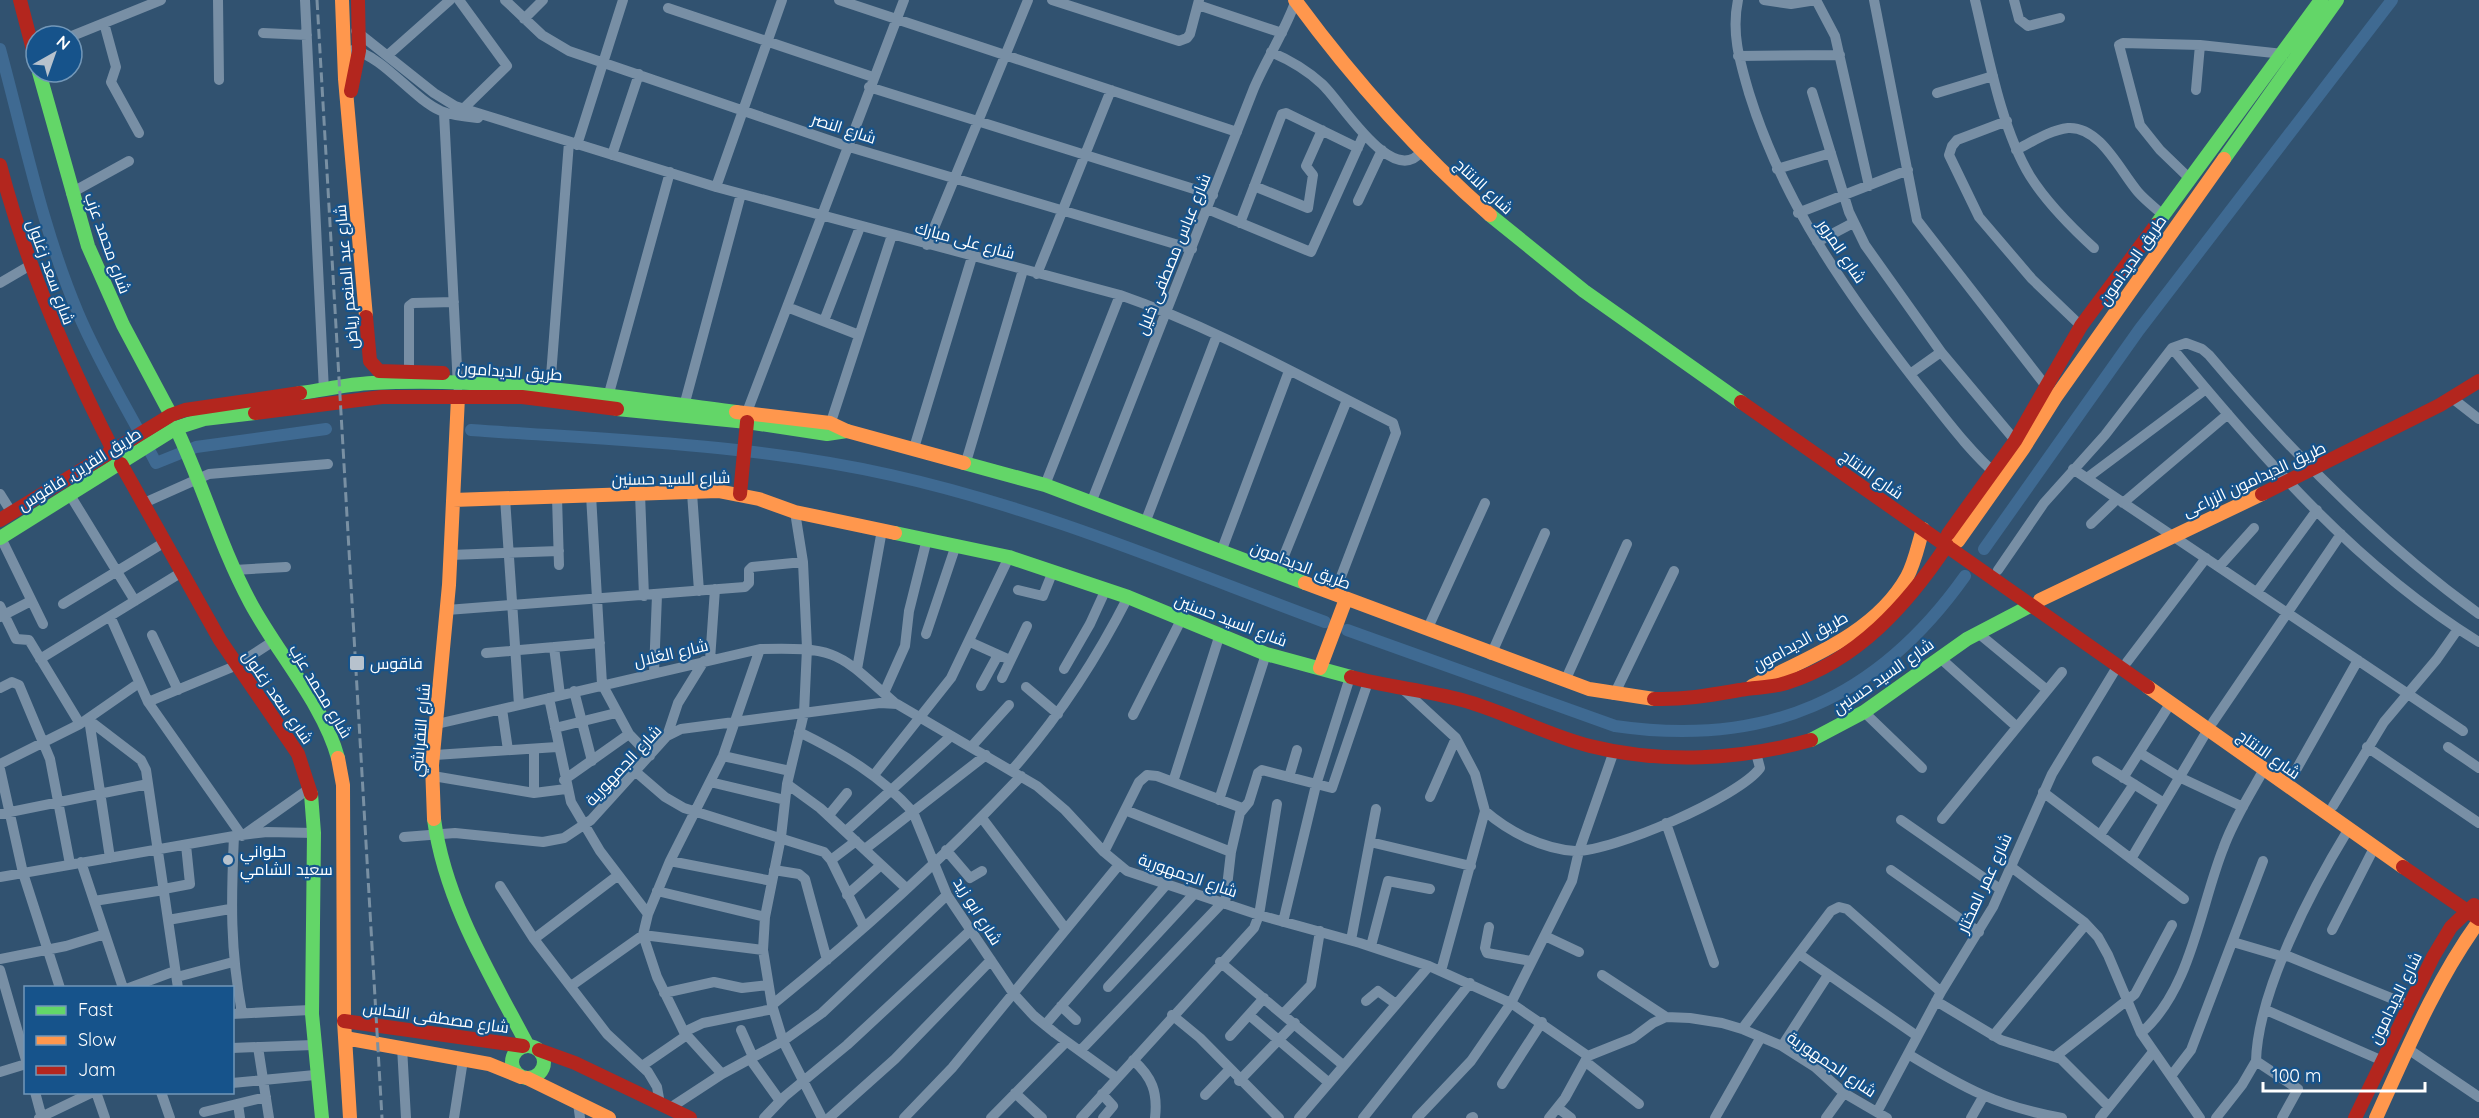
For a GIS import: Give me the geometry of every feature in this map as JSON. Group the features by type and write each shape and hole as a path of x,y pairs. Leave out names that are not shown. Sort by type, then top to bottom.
{"main road":[{"path":"20,0 27,24"},
{"name":"شارع عبد المنعم رياض","path":"342,0 369,361 379,370 409,371 458,384"},
{"name":"شارع عبد المنعم رياض","path":"348,96 359,51 358,0"},
{"name":"طريق الديدامون","path":"2019,445 2046,386 2081,326 2188,177 2283,54 2321,0"},
{"name":"طريق الديدامون","path":"258,406 372,383 458,384 523,391 683,417 847,431 1045,485 1565,681 1614,695 1651,700 1690,699 1747,689 1864,632 1909,597 2055,398 2337,0"},
{"name":"شارع الانتاج","path":"1302,2 1371,95 1422,151 1474,202 1528,249 1951,540 2210,727 2263,771 2374,848 2475,907"},
{"name":"شارع الانتاج","path":"1302,2 1479,192 1620,312 1923,529 1951,540 1998,570 2036,602"},
{"name":"شارع محمد عزب","path":"42,84 71,193 88,246 110,299 171,427 196,473 209,514 234,570 272,642 329,730 342,766 344,1021 348,1117"},
{"name":"شارع سعد زغلول","path":"0,165 2,186 29,266 59,342 120,446"},
{"name":"طريق الديدامون الزراعى","path":"2036,602 2312,471 2452,398 2479,381"},
{"name":"طريق الديدامون","path":"171,427 209,405 258,406 382,397 458,384"},
{"name":"شارع النقراشي","path":"458,384 447,610 431,800 436,833 449,881 473,940 530,1047"},
{"name":"طريق الديدامون","path":"523,391 550,389 684,406 747,422"},
{"path":"740,494 747,422"},
{"name":"طريق القرين, فاقوس","path":"6,516 120,446 171,427"},
{"name":"طريق القرين, فاقوس","path":"0,538 121,464 171,427"},
{"name":"شارع سعد زغلول","path":"121,464 235,666 294,746 310,788 314,833 310,1010 315,1075 322,1118"},
{"name":"شارع السيد حسنين","path":"453,500 591,495 740,494 795,513 1009,557 1128,597 1266,654 1405,691 1462,700 1567,738 1614,751 1685,758 1756,753 1814,739 1864,712 1939,657 2036,602"},
{"name":"طريق الديدامون","path":"1864,632 1906,578 1923,529"},
{"path":"1320,668 1340,597"},
{"name":"شارع الانتاج","path":"2122,664 2170,704 2292,777 2475,907 2479,920"},
{"name":"شارع الديدامون","path":"2355,1118 2384,1061 2408,1005 2442,940 2475,907"},
{"name":"شارع الديدامون","path":"2376,1118 2424,1011 2458,950 2479,920"},
{"path":"2442,940 2458,950"},
{"name":"شارع مصطفى النحاس","path":"344,1021 530,1047 563,1058 690,1118"},
{"name":"شارع مصطفى النحاس","path":"345,1038 489,1064 524,1077 609,1118"},
{"path":"530,1047 544,1060 541,1071 524,1077 512,1064 514,1053 530,1047"}],"street":[{"path":"84,31 161,0"},
{"path":"218,0 219,80"},
{"path":"305,0 324,391"},
{"path":"388,55 450,0"},
{"path":"459,0 507,66 463,109"},
{"name":"شارع النصر","path":"505,0 552,44 846,146 1192,249"},
{"path":"524,19 543,0"},
{"path":"550,389 573,143 604,62 623,0"},
{"path":"716,187 782,0"},
{"path":"841,0 1237,132"},
{"path":"747,422 846,146 904,0"},
{"path":"927,245 1028,0"},
{"path":"1052,0 1179,41 1190,34 1199,2 1282,33"},
{"name":"شارع المرور","path":"1737,0 1734,23 1738,56 1763,136 1798,213 1865,314 1910,374 1970,448 1997,476"},
{"path":"1764,0 1791,4 1816,0 1830,24 1840,55 1869,186"},
{"path":"1874,0 1917,220 1923,231 2055,398"},
{"path":"1975,0 1993,76 2016,150 2044,197 2094,248"},
{"path":"2014,0 2019,19 2028,26 2060,18"},
{"name":"شارع عباس مصطفى خليل","path":"1091,503 1237,132 1271,52 1302,2"},
{"path":"668,8 768,41 978,121 1213,195"},
{"path":"104,23 116,67 111,82 139,133"},
{"path":"344,28 359,32 441,98 463,109 503,121"},
{"path":"263,33 307,35"},
{"path":"2188,177 2160,150 2140,125 2135,114 2119,45 2122,43 2200,45 2283,54"},
{"path":"2196,90 2200,45"},
{"path":"344,48 359,51 444,113 503,121"},
{"path":"1271,52 1303,68 1322,83 1364,134 1382,150 1405,160 1415,158 1422,151"},
{"path":"1738,56 1840,55"},
{"path":"612,155 639,74"},
{"path":"1936,93 1993,76"},
{"path":"1037,274 1111,90"},
{"path":"1812,92 1853,222 1865,245 1941,352 2019,445"},
{"path":"444,113 458,384"},
{"path":"1240,223 1282,114 1286,113 1358,148"},
{"name":"شارع على مبارك","path":"503,121 716,187 892,236 1120,295 1166,312 1217,335 1393,423 1396,433 1340,597"},
{"path":"2007,121 1957,140 1949,155 1979,218 2031,279 2081,326"},
{"path":"2016,150 2058,130 2071,128 2086,132 2098,140 2139,193 2162,214"},
{"path":"1254,186 1308,208 1313,175 1306,166 1322,130"},
{"path":"1207,209 1311,252 1364,134"},
{"path":"1358,201 1382,150"},
{"path":"1777,170 1831,153"},
{"path":"71,193 129,161"},
{"path":"1798,213 1908,170"},
{"path":"608,397 670,172"},
{"path":"684,406 741,194"},
{"path":"1817,242 1853,222"},
{"path":"824,321 860,227"},
{"path":"829,429 892,236"},
{"path":"914,448 972,257"},
{"path":"0,283 29,266"},
{"path":"966,462 1023,270"},
{"path":"1045,485 1120,295"},
{"path":"409,371 409,306 412,303 454,302"},
{"path":"787,307 859,335"},
{"path":"1144,523 1217,335"},
{"path":"1998,570 2044,503 2105,435 2172,348 2186,343 2202,349 2209,355 2312,471 2367,522 2479,614"},
{"path":"2172,348 2228,414 2292,479 2317,510 2341,534 2408,593 2479,642"},
{"path":"1910,374 1941,352"},
{"path":"1221,552 1289,371"},
{"path":"2087,478 2206,389"},
{"path":"2452,398 2479,419"},
{"path":"1277,573 1347,400"},
{"path":"2091,524 2228,414"},
{"path":"144,503 196,473 328,464"},
{"path":"2073,469 2463,731"},
{"path":"692,493 699,591"},
{"path":"0,494 6,516"},
{"path":"640,494 645,596"},
{"path":"70,495 135,601"},
{"path":"591,495 603,684 616,713 629,734 650,756"},
{"path":"557,497 559,565"},
{"path":"505,498 519,705"},
{"path":"1427,630 1485,503"},
{"path":"2257,592 2317,510"},
{"path":"795,513 803,562 807,648 804,713 787,784 781,837 765,917 763,950 772,1007 783,1041 822,1118"},
{"path":"2219,567 2254,528"},
{"path":"858,669 882,531"},
{"path":"1491,655 1545,533"},
{"path":"2131,859 2210,727 2341,534"},
{"path":"0,538 42,624"},
{"path":"884,693 905,646 909,611 927,539"},
{"path":"63,604 165,542"},
{"path":"1565,681 1627,544"},
{"path":"926,634 956,545"},
{"path":"450,555 559,551"},
{"path":"874,775 951,678 1009,557"},
{"name":"شارع عمر المختار","path":"1877,1112 1939,996 1979,932 2043,792 2122,664 2206,558"},
{"path":"447,610 597,600 747,586 748,570 752,567 803,562"},
{"path":"234,570 286,567"},
{"path":"1018,590 1043,596 1053,571"},
{"path":"1614,695 1674,571"},
{"path":"40,659 182,572"},
{"path":"668,736 678,703 707,660 715,589"},
{"path":"1064,669 1090,624 1106,589"},
{"path":"654,672 657,595"},
{"path":"642,1066 703,1023 772,1007 864,927 981,818 1016,773 1097,656 1128,597"},
{"path":"31,601 1,612 16,639 28,639 40,659 87,721 141,760 148,784 159,849 177,978"},
{"path":"110,616 148,702 238,836 230,909 237,1014 310,1010"},
{"path":"1133,714 1182,618"},
{"path":"1002,678 1027,626"},
{"path":"2333,806 2367,747 2458,629"},
{"path":"1978,633 2047,690"},
{"path":"1173,782 1220,634"},
{"path":"152,635 178,690"},
{"path":"148,702 235,666 272,642"},
{"path":"970,642 1011,660"},
{"path":"486,653 600,643"},
{"path":"554,647 555,728 565,785 584,827 617,876 648,914"},
{"name":"شارع الغلال","path":"437,724 760,649 807,648 835,654 858,669 897,704"},
{"path":"722,1074 686,1033 664,993 643,935 648,914 670,861 723,756 760,649"},
{"path":"1220,800 1266,654"},
{"path":"981,686 999,655"},
{"path":"1939,657 2017,727"},
{"path":"2292,777 2358,660"},
{"path":"1942,819 2062,672"},
{"path":"1283,922 1316,785 1350,677"},
{"path":"1080,1051 1224,903 1231,852 1242,808 1250,802 1259,770 1332,788 1368,682"},
{"path":"4,685 16,683 21,688 44,743 76,863 94,902 123,986"},
{"path":"0,764 87,721 139,683"},
{"path":"1026,687 1058,714"},
{"path":"574,691 592,761"},
{"path":"1405,691 1456,738 1475,774 1485,811 1441,971"},
{"name":"شارع الجمهورية","path":"404,837 436,833 474,833 543,842 564,838 584,827 668,736 688,728 735,721 880,703 897,704 1016,773 1065,810 1118,866 1166,885 1259,915 1371,946 1470,983 1511,1003 1542,1022 1639,1104"},
{"path":"2123,778 2170,704"},
{"path":"971,747 1009,705"},
{"path":"502,709 508,750"},
{"path":"1864,712 1922,768"},
{"path":"555,728 616,713"},
{"path":"87,721 110,858"},
{"name":"شارع ابو زيد","path":"800,732 829,746 893,790 913,812 947,895 1013,993 1045,1025 1117,1078"},
{"path":"433,776 534,793 565,785 592,761 629,734"},
{"path":"846,831 951,736"},
{"path":"1430,797 1456,738"},
{"path":"435,755 557,747"},
{"path":"2367,747 2479,823"},
{"path":"2448,747 2479,768"},
{"path":"534,749 534,793"},
{"path":"1289,777 1297,750"},
{"path":"1417,1118 1471,1061 1511,1003 1572,881 1579,851 1614,751"},
{"path":"1485,811 1496,820 1536,842 1562,850 1579,851 1614,843 1666,823 1725,796 1744,784 1760,768 1756,753"},
{"path":"2140,753 2179,777 2243,807"},
{"path":"831,860 913,812 986,755"},
{"path":"723,756 790,771"},
{"path":"2097,761 2164,804"},
{"path":"0,769 4,813 60,986"},
{"path":"2141,1033 2159,1013 2181,972 2197,932 2222,850 2263,771"},
{"path":"636,772 665,797 694,812 820,850 831,860 864,927"},
{"path":"1104,852 1142,778 1152,775 1242,808"},
{"path":"710,782 785,800"},
{"path":"4,813 148,784"},
{"path":"787,784 829,815 906,888"},
{"path":"2100,835 2134,784"},
{"path":"238,836 310,788"},
{"path":"2043,792 2184,899"},
{"path":"829,815 848,793"},
{"path":"1081,1118 1172,1015 1250,933 1259,915 1277,804"},
{"path":"1351,940 1376,809"},
{"path":"1125,810 1231,852"},
{"path":"981,818 1065,928"},
{"path":"1901,820 2000,889"},
{"path":"1666,823 1714,963"},
{"path":"2216,1118 2242,1085 2256,1060 2266,1010 2284,956 2312,893 2348,830"},
{"path":"0,877 238,836 267,832 314,833"},
{"path":"1370,842 1471,866"},
{"path":"94,902 190,884 186,845"},
{"path":"2332,930 2374,848"},
{"path":"946,850 970,878 982,871"},
{"path":"670,861 773,876 799,874 806,879 827,960"},
{"path":"2171,1076 2190,1050 2263,861"},
{"path":"847,895 881,865"},
{"path":"904,1118 952,1068 1118,866"},
{"path":"2010,866 2086,924 2108,955 2141,1033 2200,1118"},
{"path":"1891,870 1979,932"},
{"path":"534,939 617,876"},
{"path":"1371,946 1388,881 1430,890"},
{"path":"1045,1025 1166,885"},
{"path":"500,886 534,939 607,1034 653,1079 665,1106 783,1041 852,987 947,895"},
{"path":"657,891 765,917"},
{"path":"1108,987 1194,894"},
{"path":"1742,1029 1831,911 1844,908 1939,996 1993,1036 2012,1044 2056,1056 2109,1107"},
{"path":"168,920 230,909"},
{"path":"1993,1036 2086,924"},
{"path":"2056,1056 2127,1003 2142,985 2172,925"},
{"path":"1489,927 1485,948 1487,953 1531,961"},
{"path":"764,1118 780,1101 803,1083 971,930"},
{"path":"1284,1013 1311,984 1315,974 1320,932"},
{"path":"0,959 48,950 105,934"},
{"path":"571,986 643,935 763,950"},
{"path":"1545,936 1579,952"},
{"path":"2233,942 2284,956 2408,1005"},
{"path":"1799,954 1917,1036"},
{"path":"829,1118 895,1059 991,960"},
{"path":"134,986 177,978 233,962"},
{"path":"1220,963 1284,1013 1343,1065"},
{"path":"1299,1118 1429,966"},
{"path":"0,970 24,1055"},
{"path":"1602,975 1666,1017"},
{"path":"1782,1046 1828,975"},
{"path":"664,993 714,982 742,988 768,985"},
{"path":"1363,1118 1470,983"},
{"path":"1366,1001 1380,991 1396,1004"},
{"path":"1230,1036 1264,998"},
{"path":"1061,1006 1076,1020"},
{"path":"2266,1010 2384,1061"},
{"path":"1172,1015 1205,1043 1228,1070 1279,1118"},
{"path":"1249,1015 1328,1082"},
{"path":"1549,1118 1587,1059 1633,1038 1653,1023 1666,1017"},
{"name":"شارع الجمهورية","path":"1666,1017 1690,1018 1742,1029 1782,1046 1815,1067 1844,1094 1887,1118"},
{"path":"1502,1084 1542,1022"},
{"path":"1239,1081 1295,1023"},
{"path":"741,1030 752,1058 780,1101"},
{"path":"1715,1118 1761,1037"},
{"path":"991,1118 1066,1042"},
{"path":"234,1048 313,1045"},
{"path":"258,1047 270,1118"},
{"path":"402,1047 406,1118"},
{"path":"2408,1049 2479,1097"},
{"path":"2100,1118 2153,1052"},
{"path":"1908,1054 2010,1112 2062,1118"},
{"path":"454,1118 463,1060"},
{"path":"1133,1060 1148,1074 1152,1083 1155,1118"},
{"path":"2256,1060 2296,1086 2297,1096 2282,1118"},
{"path":"0,1072 24,1063"},
{"path":"1205,1095 1228,1070"},
{"path":"234,1083 315,1075"},
{"path":"1015,1093 1042,1118"},
{"path":"35,1094 41,1118 90,1094"},
{"path":"95,1094 105,1118"},
{"path":"162,1094 170,1118"},
{"path":"1102,1094 1113,1106 1103,1118"},
{"path":"1826,1118 1844,1094"},
{"path":"204,1112 266,1097"},
{"path":"1971,1118 1983,1097"},
{"path":"578,1103 580,1118"},
{"path":"238,1104 240,1118"},
{"path":"1557,1108 1571,1118"}],"waterway":[{"path":"1984,549 2139,330 2392,0"},
{"path":"0,49 34,182 65,281 96,351 156,463 196,447 326,429"},
{"path":"471,430 629,440 734,450 787,456 891,475 1002,504 1056,522 1325,622"},
{"path":"1347,630 1615,726 1670,731 1721,729 1769,721 1814,706 1855,684 1894,655 1931,619 1965,576"}],"railway":[{"path":"317,0 382,1118"}],"traffic: fast":[{"path":"2156,225 2321,0"},
{"path":"2224,159 2337,0"},
{"path":"42,84 88,246 123,325 171,415"},
{"path":"1490,215 1584,291 1741,402"},
{"path":"300,393 372,383 463,382 600,394 736,412"},
{"path":"617,409 747,422 827,434 847,431"},
{"path":"0,538 176,428 204,419 255,413"},
{"path":"176,428 239,581 261,621 311,698 322,718 338,758"},
{"path":"964,463 1045,485 1305,583"},
{"path":"895,533 1009,557 1128,597 1266,654 1351,677"},
{"path":"1811,740 1864,712 1967,639 2032,605"},
{"path":"311,794 314,833 312,1014 322,1118"},
{"path":"434,819 448,879 459,908 484,964 528,1046"},
{"path":"528,1046 539,1051 544,1062 539,1073 528,1078 517,1073 512,1062 517,1051 528,1046"}],"traffic: slow":[{"path":"342,0 345,79 366,317"},
{"path":"1295,0 1387,113 1437,166 1490,215"},
{"path":"1958,541 2023,449 2055,398 2224,159"},
{"path":"434,819 432,765 449,585 458,397"},
{"path":"736,412 830,423 847,431 964,463"},
{"path":"453,500 718,491 759,499 795,512 895,533"},
{"path":"2040,600 2262,494"},
{"path":"1752,686 1838,642 1877,614 1907,577 1923,529"},
{"path":"1305,583 1589,689 1654,699"},
{"path":"1320,668 1346,599"},
{"path":"2148,687 2403,867"},
{"path":"338,758 343,785 344,1021 350,1118"},
{"path":"2376,1118 2435,992 2479,921"},
{"path":"345,1038 489,1064 521,1077"},
{"path":"527,1078 609,1118"}],"traffic: jam":[{"path":"20,0 26,24"},
{"path":"351,91 359,51 358,0"},
{"path":"0,165 22,239 63,346 113,450"},
{"path":"1948,534 2015,441 2081,326 2156,225"},
{"path":"366,317 370,361 379,371 443,373"},
{"path":"2262,494 2440,405 2479,381"},
{"path":"0,520 171,415 185,410 300,393"},
{"path":"255,413 382,397 522,397 617,409"},
{"path":"1741,402 2148,687"},
{"path":"740,494 747,422"},
{"path":"121,464 220,640 298,754 311,794"},
{"path":"1654,699 1697,697 1775,686 1812,673 1835,661 1858,645 1897,609 1915,589 1947,545"},
{"path":"1351,677 1462,700 1574,741 1617,752 1701,757 1757,752 1811,740"},
{"path":"2403,867 2479,919"},
{"path":"2355,1118 2433,957 2451,927 2474,905"},
{"path":"344,1021 523,1046"},
{"path":"539,1050 575,1063 690,1118"}],"place":[{"name":"فاقوس","path":"357,663"},
{"name":"حلواني سعيد الشامي","path":"228,860"}]}
